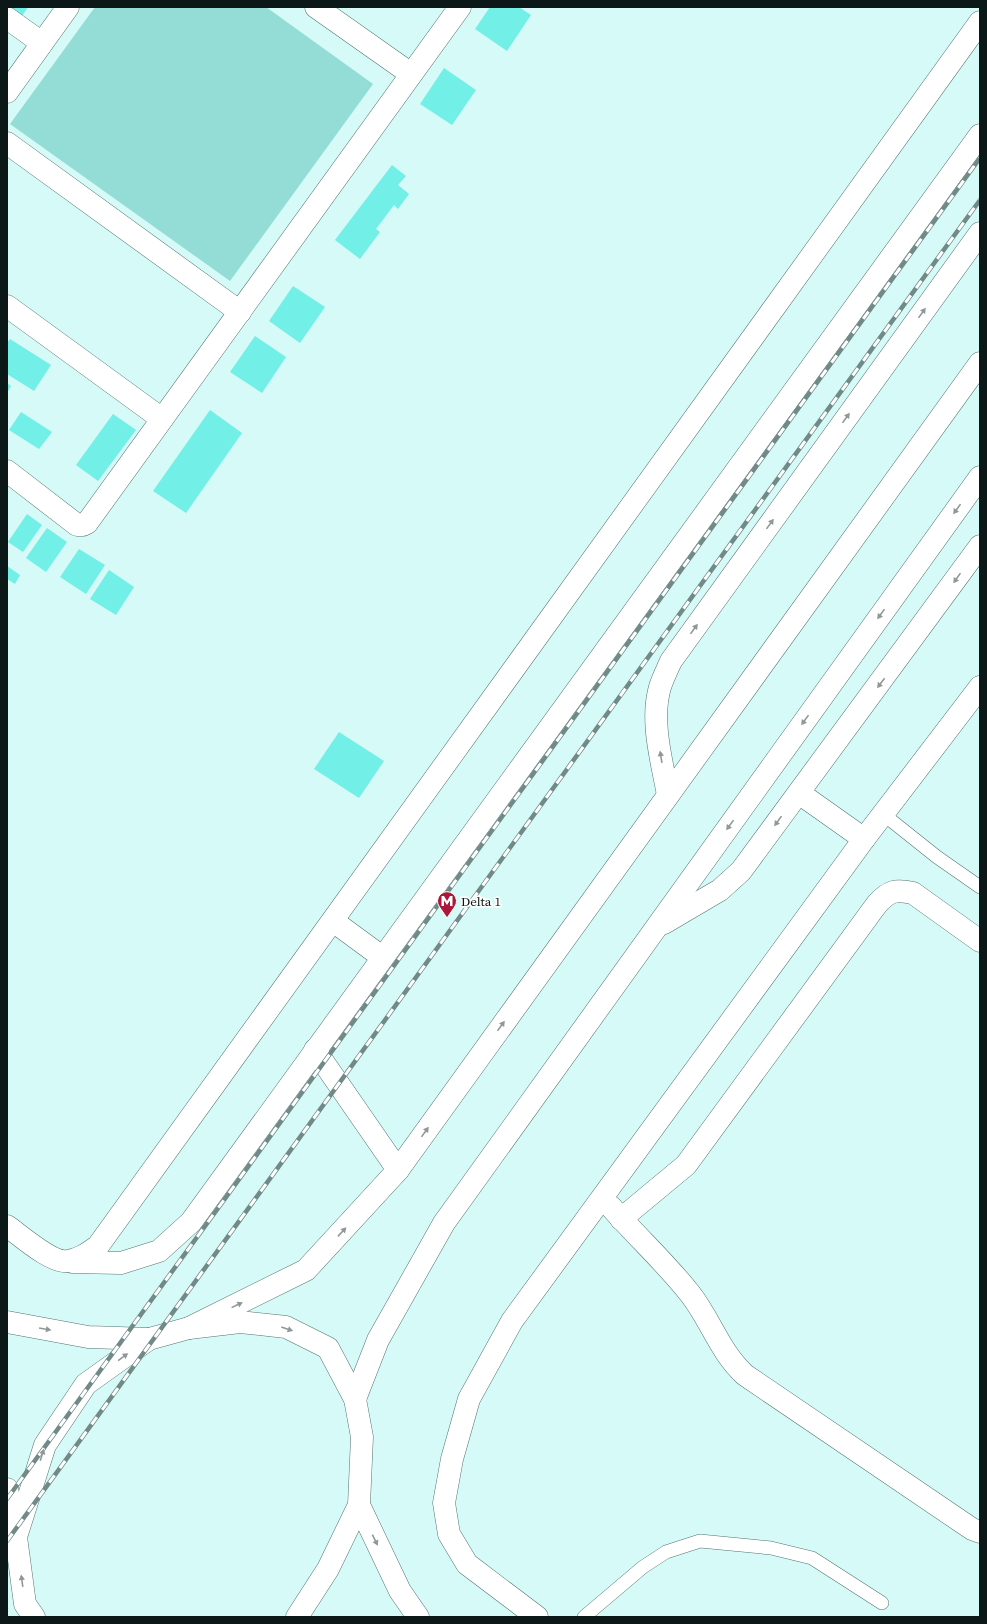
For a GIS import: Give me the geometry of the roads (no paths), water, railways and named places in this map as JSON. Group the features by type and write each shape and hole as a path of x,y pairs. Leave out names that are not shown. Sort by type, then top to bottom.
{"street":[{"path":"7,92 68,7"},
{"path":"316,7 411,74"},
{"path":"7,472 77,525 83,526 87,524 460,7"},
{"path":"7,18 42,43"},
{"path":"66,1262 83,1256 102,1241 980,22"},
{"path":"7,1226 52,1258 66,1262 121,1263 159,1251 191,1222 980,135"},
{"path":"7,143 240,312"},
{"path":"668,795 659,742 657,710 660,688 671,661 980,232"},
{"path":"7,306 162,419"},
{"path":"189,1328 306,1270 398,1170 980,363"},
{"path":"355,1399 378,1340 444,1223 980,477"},
{"path":"657,927 720,890 741,871 980,546"},
{"path":"537,1617 467,1564 449,1534 444,1503 452,1459 469,1399 512,1321 882,814 980,687"},
{"path":"799,793 864,839"},
{"path":"621,1219 686,1164 877,904 886,894 899,890 912,893 980,941"},
{"path":"333,921 382,957"},
{"path":"315,1050 398,1170"},
{"path":"602,1197 690,1294 702,1311 722,1348 740,1370 972,1529 980,1532"},
{"path":"7,1322 88,1337 149,1339 189,1328 240,1322 286,1327 328,1348 355,1399 362,1437 359,1505 328,1569 297,1617"},
{"path":"16,1537 45,1444 86,1384 149,1339"},
{"path":"7,1489 16,1537 27,1613"},
{"path":"359,1505 400,1591 418,1617"}],"lane":[{"path":"882,814 937,857 980,887"},
{"path":"584,1617 643,1567 666,1552 700,1541 771,1548 812,1558 882,1603"}],"railway":[{"path":"7,1499 980,158"},
{"path":"7,1541 980,200"}],"place":[{"name":"Delta 1","path":"447,918"}]}
